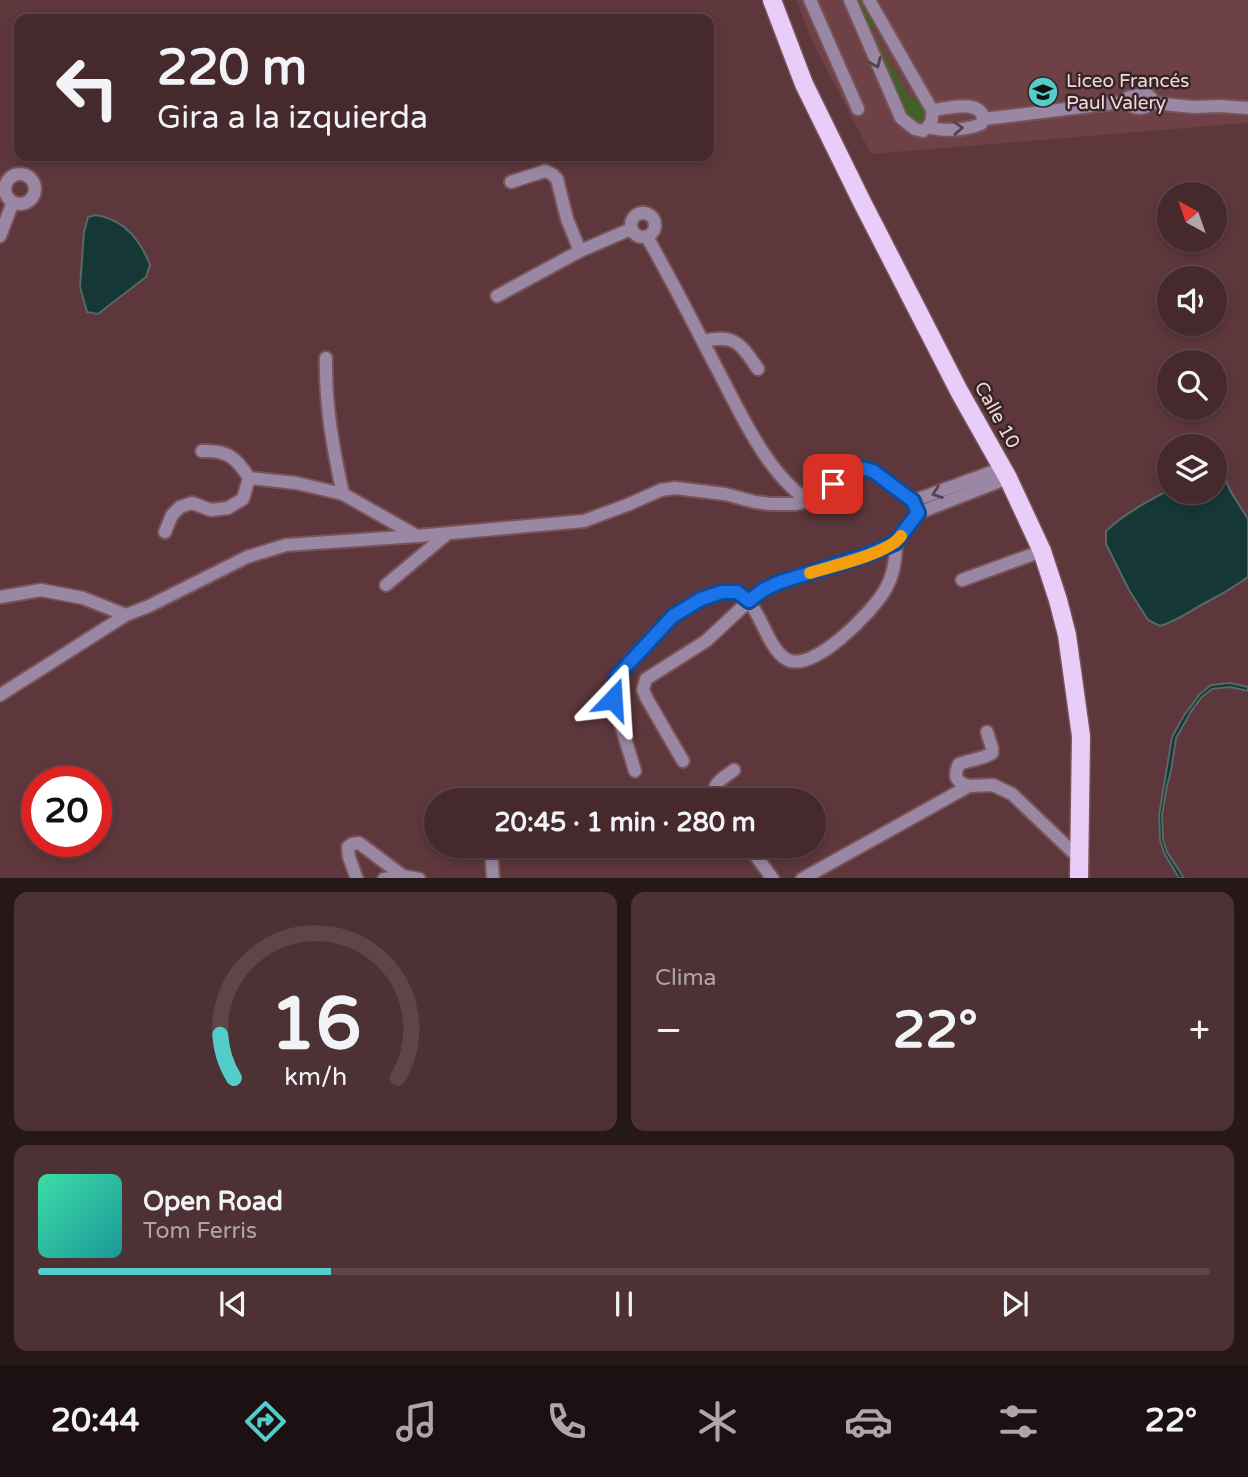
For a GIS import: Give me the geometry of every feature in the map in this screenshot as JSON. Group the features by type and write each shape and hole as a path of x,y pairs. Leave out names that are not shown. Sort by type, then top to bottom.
{"main road":[{"name":"Calle 10","path":"772,0 804,84 959,391 1006,473 1042,551 1066,635 1081,736 1079,878"}],"lane":[{"path":"810,0 858,109"},
{"path":"850,0 901,118 915,130 923,131 933,119 932,110 869,0"},
{"path":"984,119 1124,102 1139,109 1152,103 1248,108"},
{"path":"932,110 977,108 984,119"},
{"path":"929,127 937,130 965,128 981,124 984,119"},
{"path":"511,182 545,171 557,179 567,219 580,251"},
{"path":"0,236 13,202"},
{"path":"642,213 653,219 655,228 647,237 635,236 631,229 636,215 642,213"},
{"path":"497,296 580,251 631,229"},
{"path":"647,237 677,289 744,421 791,487 808,501"},
{"path":"703,341 715,338 731,340 741,346 758,369"},
{"path":"326,358 326,389 334,454 343,494"},
{"path":"164,532 172,515 180,507 192,503 211,510 228,508 243,499 249,478 239,462 217,450 202,451"},
{"path":"0,695 126,615 247,557 286,545 584,521 661,490 675,488 725,494 771,505 796,504 821,494 845,473 859,467 873,471 915,507"},
{"path":"635,771 613,699 613,687 617,676 673,616 701,599 722,592 737,592 749,601 775,649 788,660 805,661 820,654 861,620 885,590 896,558 895,543 915,507 1006,473"},
{"path":"249,478 296,483 343,494 417,536"},
{"path":"386,585 447,534"},
{"path":"683,761 647,699 643,690 646,679 706,641 763,590 895,543"},
{"path":"962,580 1042,551"},
{"path":"0,597 41,590 83,598 126,615"},
{"path":"987,732 992,752 987,757 959,764 956,772 961,784 993,785 1012,794 1079,858"},
{"path":"714,788 717,782 734,770"},
{"path":"802,878 970,786"},
{"path":"357,878 348,847 359,843 403,876"},
{"path":"492,858 493,878"},
{"path":"758,858 773,878"},
{"path":"384,878 419,878"}],"shaded area":[{"name":"Liceo Francés Paul Valery","path":"796,0 1248,0 1248,123 871,154 812,41"}],"green space":[{"path":"856,0 861,0 878,29 871,28 870,31 875,37 874,41 879,42 878,46 885,52 884,56 888,57 889,65 897,72 896,76 900,77 901,86 905,87 904,92 908,93 907,97 921,100 926,118 922,123 915,125 903,114"}],"water":[{"path":"95,215 114,221 130,232 150,265 146,277 98,314 87,312 80,287 84,232 88,217"},
{"path":"1227,483 1248,519 1248,577 1173,621 1160,626 1148,620 1129,590 1106,544 1106,531 1157,497 1157,504 1227,504"},
{"path":"1230,683 1248,687 1248,691 1230,687 1212,689 1192,710 1176,738 1162,815 1163,839 1167,852 1184,878 1179,878 1164,853 1160,840 1159,815 1172,737 1200,694 1211,685"}],"slow traffic":[{"path":"810,573 867,555 895,543 901,536"}],"place":[{"name":"Liceo Francés Paul Valery","path":"1043,92"}],"route":[{"path":"613,699 617,676 673,616 701,599 722,592 737,592 749,601 780,582 867,555 895,543 918,513 913,501 866,468 852,469 833,484"}]}
